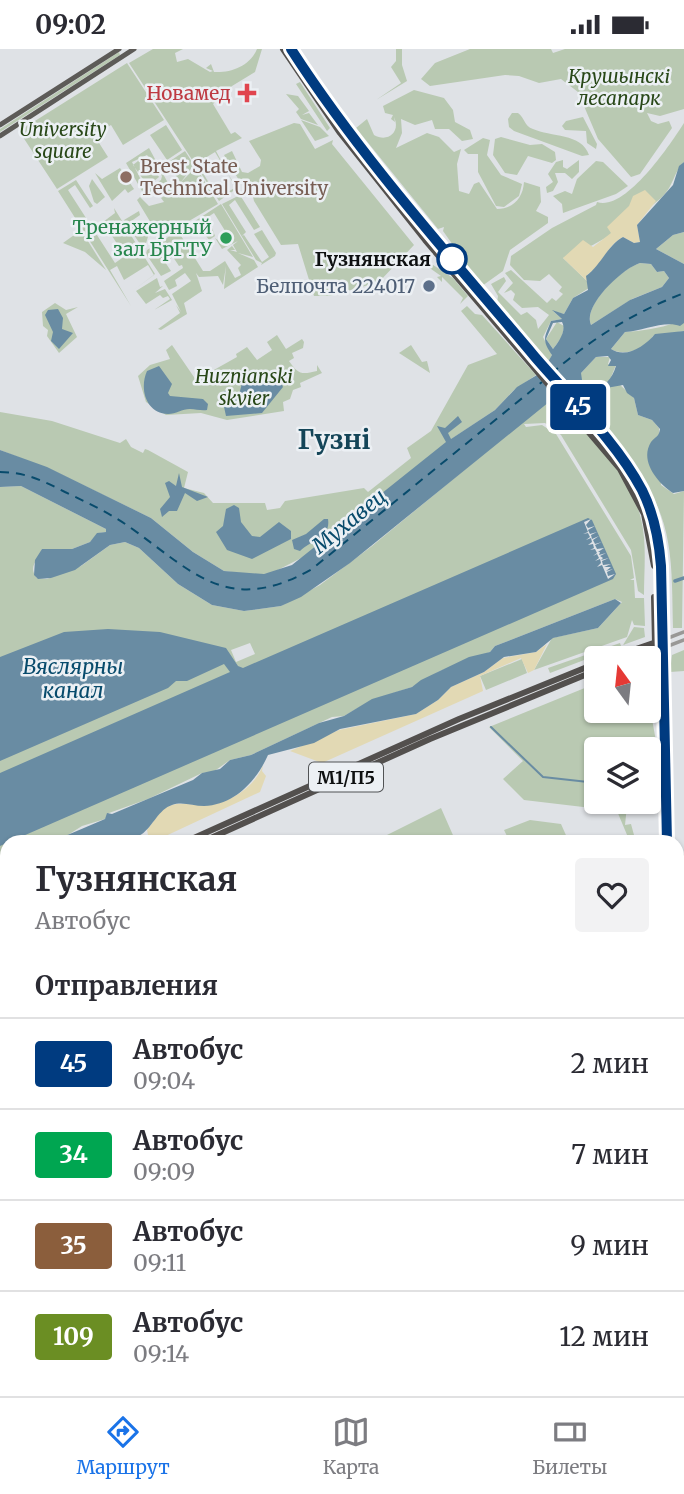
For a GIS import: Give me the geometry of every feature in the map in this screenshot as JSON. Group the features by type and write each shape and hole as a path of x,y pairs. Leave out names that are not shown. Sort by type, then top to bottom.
{"highway":[{"path":"283,49 340,133 633,475 651,511 659,549 663,644 658,646"},
{"path":"291,49 346,129 469,285"},
{"path":"581,416 639,499 650,534 654,566"},
{"path":"654,597 655,646"},
{"name":"М1/П5","path":"203,835 584,669"},
{"name":"М1/П5","path":"473,717 584,675"},
{"name":"М1/П5","path":"215,835 261,811"}],"main road":[{"path":"0,125 119,49"},
{"path":"0,136 134,49"},
{"path":"663,644 665,835"},
{"path":"659,723 665,835"}],"street":[{"path":"663,644 684,632"},
{"path":"663,644 684,639"}],"green space":[{"path":"153,49 183,49 175,53 177,62 188,59 210,72 213,71 206,68 211,64 214,72 220,72 245,64 257,49 262,49 255,72 232,86 213,104 231,134 235,132 242,138 216,151 227,173 215,152 197,163 218,198 235,187 236,189 219,201 129,63"},
{"path":"396,49 402,49 402,65 407,81 376,100 401,83 391,67 396,61"},
{"name":"Крушынскі лесапарк","path":"470,49 551,49 553,53 565,49 684,49 684,109 660,116 647,113 651,121 658,124 669,121 672,128 640,174 631,177 598,139 578,92 561,79 539,83 519,76 505,75 430,86 421,79 435,63"},
{"path":"119,52 120,55 0,132 0,129"},
{"name":"University square","path":"127,63 164,120 123,145 111,125 94,135 108,157 57,189 19,131"},
{"path":"300,82 330,128 327,131 296,84"},
{"path":"414,90 444,98 453,110 455,122 470,130 473,139 462,141 449,129 435,129 432,120 415,125 401,119 402,133 396,148 427,133 439,137 454,152 461,149 457,164 459,191 469,194 474,184 479,182 497,209 508,207 516,201 522,193 524,182 540,187 541,202 536,211 548,217 548,223 510,250 503,271 482,286 443,231 444,227 438,229 356,128 367,119 374,135 384,138 392,135 396,122 394,117 395,122 391,119 393,115 385,113 383,106"},
{"path":"286,94 298,96 309,111 302,115 309,113 318,125 301,119 296,112 299,109"},
{"path":"512,113 518,113 530,128 573,139 585,148 589,155 582,156 514,131 509,127 508,119"},
{"path":"583,117 597,144 596,149 587,143 586,131 565,130 562,126 566,121"},
{"path":"301,120 320,127 329,136 315,141"},
{"path":"294,123 300,124 315,149 333,140 332,144 414,245 379,282 330,296 314,296 298,244 281,245 254,201 251,188 240,182 224,155 232,151 242,172 248,173 260,166 261,160 249,141"},
{"path":"684,123 684,162 665,194 615,233 563,258 587,281 589,288 573,298 564,314 553,311 562,319 551,321 543,337 552,355 547,365 497,303 498,296 491,284 504,277 506,281 498,292 521,315 527,312 536,320 538,329 549,315 538,307 522,308 513,300 515,294 511,290 504,293 513,283 505,273 511,270 547,303 552,298 556,301 563,294 559,291 562,287 549,274 540,281 524,280 510,265 511,256 597,202 608,202 620,197 646,175"},
{"path":"166,125 182,150 167,160 150,135"},
{"path":"501,137 530,145 542,144 555,152 556,160 552,163 528,156 517,175 505,173 493,155 495,139"},
{"path":"483,138 490,140 487,155 501,175 522,184 519,196 504,207 496,206 478,172 478,154 468,154 464,150"},
{"path":"149,148 168,183 146,197 143,192 161,180 162,176 147,155 132,162 144,186 142,191 126,163"},
{"path":"185,151 194,165 181,182 196,167 218,204 160,238 137,200 140,197 149,206 164,202 161,198 168,194 166,191 181,183 167,163"},
{"path":"143,157 148,158 159,177 148,186 133,165"},
{"path":"563,160 563,167 567,169 579,160 579,172 572,179 565,173 555,173 558,182 553,191 547,193 546,187 553,182 548,174 556,162"},
{"path":"596,161 603,162 628,186 616,194 563,213 562,204 553,196 565,191 572,194 577,179"},
{"path":"120,168 134,189 128,193 125,189 112,201 95,173 102,179"},
{"path":"92,179 105,197 97,204 89,186"},
{"path":"76,180 93,206 90,208 75,185 68,190 115,263 125,256 103,222 115,213 114,208 155,274 148,265 124,280 117,266 110,270 131,306 58,191"},
{"path":"240,195 260,227 254,230 235,200 229,205 246,232 242,236 244,235 262,262 269,257 254,234 262,230 276,253 261,265 262,263 256,260 222,204"},
{"path":"221,204 253,257 238,253 254,260 258,267 224,289 226,266 223,285 218,276 199,277 196,273 202,291 184,303 187,314 161,330 158,329 180,313 176,305 181,312 172,294 191,281 185,273 175,280 177,286 169,290 164,281 183,268 182,265 179,266 173,257 165,262 171,271 161,276 146,254 147,250 178,231 203,271 210,271 225,261 235,278 241,275 238,268 241,265 227,250 232,246 235,250 230,250 237,252 233,245 238,241 222,249 215,238 219,241 220,235 227,246 232,242 214,213 208,217 215,236 209,240 195,221"},
{"path":"139,211 140,215 130,222 140,236 150,230 144,250 124,220"},
{"path":"81,230 106,270 85,252 63,243"},
{"path":"684,232 684,264 656,249 673,235"},
{"path":"427,261 453,278 468,296 460,304 463,298 442,277 442,282 437,277 441,276 424,264"},
{"path":"640,263 651,264 657,272 664,271 669,278 662,287 632,299 591,325 592,308 605,289 623,272"},
{"path":"157,278 160,287 163,286 155,293 165,289 172,300 154,310 170,299 168,296 163,298 160,295 146,304 136,291"},
{"path":"55,303 66,310 78,307 66,314 77,337 59,353 47,336 48,330 43,326 42,312"},
{"path":"467,306 475,314 482,315 536,375 514,390 495,410 447,442 305,556 272,573 256,575 224,571 193,552 151,518 56,472 0,450 0,412 52,421 120,443 126,439 131,447 143,453 145,449 148,450 188,472 184,488 204,493 213,503 265,503 267,510 280,508 285,501 364,488 368,492 411,458 407,448 431,431 468,365 497,354 461,311"},
{"path":"557,322 564,326 562,337 553,349 546,339"},
{"path":"684,323 684,331 653,336 645,345 628,352 611,349 625,332"},
{"name":"Huznianski skvier","path":"277,335 286,349 302,339 304,342 303,348 292,353 294,358 289,361 298,371 317,371 317,365 322,373 300,383 301,387 293,390 290,399 283,402 284,411 227,420 201,413 166,415 146,402 138,376 150,365 170,359 166,350 172,345 196,380 237,357 236,354 247,347 257,360 272,350 267,342"},
{"path":"411,345 422,362 427,361 430,373 399,353"},
{"path":"596,357 610,357 608,364 616,365 609,382 587,389 580,383 580,374"},
{"path":"619,384 634,398 638,415 652,420 659,428 661,485 674,494 684,491 682,628 673,628 670,553 662,519 653,497 628,457 566,386 571,385 588,392"},
{"path":"554,396 617,469 636,502 641,519 645,557 644,595 638,591 631,550 561,435 545,423 524,424 526,427 542,425 556,434 631,556 634,578 630,580 634,580 635,598 644,598 645,626 634,625 632,620 627,637 602,646 584,646 584,652 534,670 552,638 598,628 622,602 615,599 495,646 490,652 440,671 412,687 372,700 344,716 332,717 251,755 230,760 213,772 202,773 148,799 109,813 105,819 82,826 68,835 0,835 0,487 21,486 106,529 106,532 99,533 90,542 72,549 42,549 33,566 37,578 47,579 81,566 110,545 125,542 139,548 178,584 212,605 244,611 281,606 320,585 372,546","holes":["250,643 255,654 236,662 231,650"]},
{"path":"580,415 627,474 647,513 657,560 660,611 658,632 654,550 645,511 626,474 587,428"},
{"path":"634,627 644,628 645,637 623,645"},
{"path":"684,650 684,671 670,672 672,655"},
{"path":"584,656 584,660 550,673 548,668"},
{"path":"522,659 527,673 486,690 480,676"},
{"path":"584,688 584,723 653,723 655,737 584,737 584,807 524,800 503,779 523,761 489,727"},
{"path":"441,808 453,835 387,835"},
{"path":"618,814 626,814 625,825 631,824 634,835 627,835"},
{"path":"530,820 561,824 566,835 506,835 504,830"}],"sand":[{"path":"645,190 656,201 637,225 640,242 634,243 623,237 617,241 587,275 587,281 563,258 583,240 593,247 611,233 607,227 629,206 633,196"},
{"path":"547,644 534,670 528,673 521,658 480,676 483,691 322,763 290,751 339,730 416,714 438,700 451,687 484,672 503,658 536,652"},
{"path":"263,765 262,771 266,776 260,792 168,835 148,835 147,830 166,808 178,804 207,805 224,801 241,793"}],"water":[{"name":"Мухавец","path":"684,162 684,232 673,235 656,249 684,264 684,323 680,326 661,325 625,332 611,349 629,352 641,347 655,334 684,331 684,491 673,493 652,471 647,457 648,449 660,429 652,420 638,415 634,398 627,393 623,385 584,392 570,385 350,563 301,597 281,606 244,611 212,605 178,584 139,548 125,542 110,545 75,570 51,578 38,579 34,575 35,560 42,549 72,549 90,542 97,533 106,532 106,529 21,486 0,487 0,450 47,467 151,518 193,552 224,571 264,574 292,565 446,442 437,426 445,428 458,416 462,422 448,433 451,439 495,410 517,387 542,372 552,355 545,341 547,331 551,321 562,319 552,310 564,314 573,298 588,290 586,276 617,241 623,237 634,243 640,242 637,225 673,185 679,166","holes":["640,263 651,264 657,272 664,271 669,278 662,287 630,300 591,325 592,308 598,298 624,272","562,322 563,333 553,349 546,339 553,323","608,356 611,360 608,366 616,366 614,372 600,387 583,387 581,373 596,357"]},
{"path":"58,309 63,318 62,329 73,333 59,349 51,341 53,332 45,315 48,310"},
{"path":"159,366 172,384 168,393 170,396 203,399 208,404 207,410 187,409 168,414 154,409 146,399 144,385 147,371"},
{"path":"266,372 278,375 283,387 262,413 226,416 221,393 227,390 239,395 242,383"},
{"path":"179,473 182,487 208,497 197,501 185,493 177,511 169,511 162,517 160,509 170,497 165,483 169,481 176,486"},
{"path":"234,505 239,508 241,522 252,536 260,537 279,522 291,531 291,539 252,559 227,550 216,532 223,526 226,509"},
{"name":"Вяслярны канал","path":"588,518 592,520 616,574 613,579 25,835 0,835 0,773 230,672 224,664 187,681 176,681 168,688 0,761 0,657 64,632 108,629 160,632 226,648 238,666 243,668"},
{"path":"324,519 328,519 328,525 323,535 300,551 294,549 292,540 306,534"},
{"path":"615,599 621,603 598,628 553,638 536,652 504,657 484,672 451,687 438,700 416,714 340,729 314,743 268,755 251,782 226,801 204,806 172,805 163,810 140,835 67,835 105,819 107,813 112,814 193,780 202,773 220,769 230,760 251,755 319,723 344,716 372,699 412,687 469,657 490,652 495,646"}],"pier":[{"path":"591,519 586,525 588,528 595,526 588,530 590,534 597,532 591,535 592,539 599,536 593,540 595,544 602,542 595,545 597,549 604,548 598,552 599,555 606,553 600,556 603,558 601,560 609,558 602,561 603,565 611,564 604,567 611,567 606,571 613,569 607,572 608,576 615,574 608,579 602,565 597,567 601,563 600,559 595,561 599,558 597,554 593,556 597,553 595,549 590,550 594,548 593,544 588,545 592,542 591,538 586,540 590,537 588,533 583,534 588,532 584,522"}],"waterway":[{"path":"675,581 684,578"},
{"path":"491,727 543,777 584,782"}],"ferry route":[{"path":"551,374 614,327 684,293"},
{"path":"0,472 34,478 99,509 194,573 214,583 235,589 258,589 283,583 312,569 542,382"}],"bus line":[{"name":"45","path":"291,49 342,123 396,192 615,451 647,500 657,532 661,566 667,835"}],"place":[{"name":"Новамед","path":"247,93"},
{"name":"Brest State Technical University","path":"126,177"},
{"name":"Тренажерный зал БрГТУ","path":"226,238"},
{"name":"Гузнянская","path":"452,259"},
{"name":"Белпочта 224017","path":"429,286"}],"district":[{"name":"Гузні","path":"334,439"}]}
